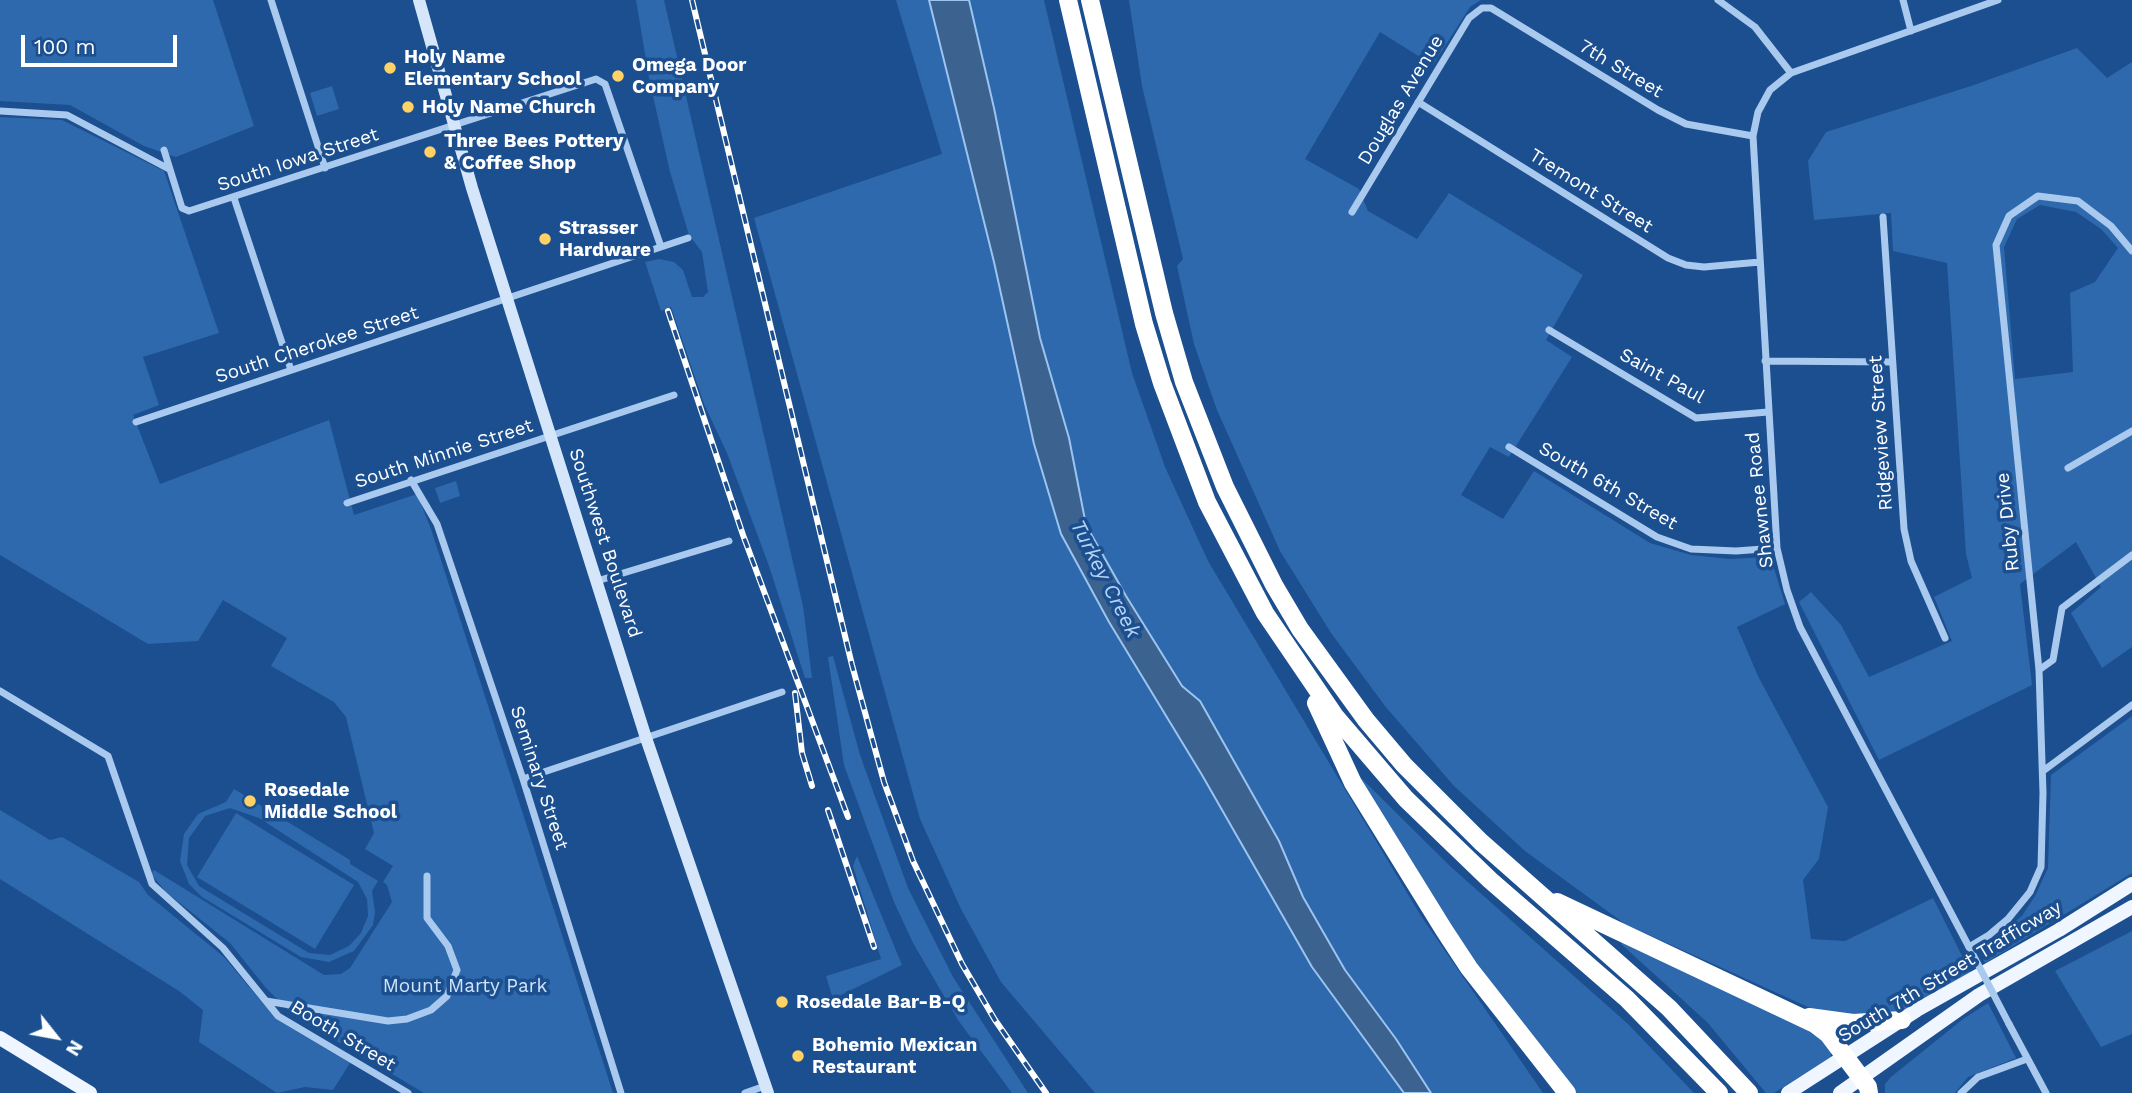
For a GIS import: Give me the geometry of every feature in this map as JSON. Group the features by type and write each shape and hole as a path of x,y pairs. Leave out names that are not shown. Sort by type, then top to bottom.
{"highway":[{"path":"1090,0 1164,313 1184,382 1203,436 1249,536 1300,629 1366,720 1443,806 1669,1008 1749,1093"},
{"path":"1098,0 1101,41"},
{"path":"1068,1 1144,324 1178,429 1207,502 1236,562 1300,667 1374,763 1446,840 1627,999 1719,1093"},
{"path":"1300,667 1353,783 1444,930 1469,968 1567,1093"},
{"path":"1539,894 1801,1015 1828,1034 1866,1086"},
{"path":"1801,1015 1853,1023 1902,1020"}],"main road":[{"name":"Southwest Boulevard","path":"419,0 472,188 646,738 767,1090"},
{"name":"South 7th Street Trafficway","path":"1788,1093 1902,1020 2059,930 2132,884"},
{"name":"South 7th Street Trafficway","path":"1840,1093 1866,1086 1979,995 2132,907"},
{"path":"0,1038 90,1093"}],"street":[{"path":"271,0 325,168"},
{"path":"1718,0 1755,27 1791,73"},
{"path":"1903,0 1911,31"},
{"name":"Shawnee Road","path":"1998,0 1791,73 1770,89 1758,112 1752,136 1777,548 1800,627 2046,1093"},
{"name":"Douglas Avenue","path":"1352,212 1469,18 1482,8"},
{"name":"7th Street","path":"1482,8 1491,8 1658,110 1686,124 1752,136"},
{"name":"South Iowa Street","path":"169,169 182,208 189,211 596,79 604,84 661,247"},
{"name":"Tremont Street","path":"1418,102 1668,258 1686,265 1704,267 1760,262"},
{"path":"0,111 67,115 169,169"},
{"path":"164,150 169,169"},
{"name":"Ruby Drive","path":"1969,947 2008,919 2030,892 2041,867 2043,771 2039,670 1996,245 2010,216 2038,196 2078,201 2110,226 2132,251"},
{"path":"234,198 291,370"},
{"name":"Ridgeview Street","path":"1883,217 1904,529 1911,561 1945,638"},
{"name":"South Cherokee Street","path":"136,422 688,238"},
{"name":"Saint Paul","path":"1549,330 1696,418 1768,412"},
{"path":"1765,361 1892,362"},
{"name":"South Minnie Street","path":"347,503 674,395"},
{"path":"2068,468 2132,431"},
{"name":"South 6th Street","path":"1508,447 1657,537 1691,549 1736,551 1777,548"},
{"name":"Seminary Street","path":"411,480 437,524 523,779 621,1093"},
{"path":"597,581 729,541"},
{"path":"2039,670 2053,660 2062,608 2132,555"},
{"name":"Booth Street","path":"0,691 108,756 152,884 223,948 278,1016 408,1093"},
{"path":"523,779 782,692"},
{"path":"2043,771 2132,705"},
{"path":"266,1001 388,1021 407,1019 431,1010 447,996 457,970 448,946 427,918 427,876"},
{"path":"1961,1093 1978,1077 2027,1059"},
{"path":"745,1093 767,1090"}],"green space":[{"path":"0,0 213,0 254,126 176,157 144,146 70,105 0,101"},
{"path":"636,0 664,0 803,606 812,678 805,678 769,566 727,453 704,404 671,307 661,311 645,262 659,259 674,262 683,270 692,297 703,297 708,292 702,252 689,235 670,172 649,78"},
{"path":"896,0 929,0 994,262 1034,444 1061,534 1109,622 1202,775 1312,967 1404,1093 1095,1093 1001,982 961,909 920,819 754,218 942,154"},
{"path":"969,0 1044,0 1132,373 1165,467 1208,561 1421,916 1543,1093 1431,1093 1396,1039 1345,970 1303,897 1279,841 1200,701 1182,686 1086,525 1069,438 1040,338 994,108"},
{"path":"1129,0 1481,0 1470,7 1433,65 1380,32 1305,159 1359,189 1368,211 1417,239 1449,193 1583,275 1546,340 1572,357 1509,457 1490,447 1461,495 1503,519 1534,471 1650,543 1691,555 1730,559 1765,557 1772,562 1785,604 1737,627 1758,676 1828,807 1819,859 1803,880 1811,939 1845,941 1933,898 1971,974 1896,1014 1881,1018 1819,1012 1625,924 1525,851 1454,786 1385,706 1331,633 1280,551 1217,410 1194,344 1177,266 1183,259 1142,86"},
{"path":"2077,48 2107,78 2132,62 2132,647 2102,668 2071,613 2101,587 2076,542 2020,584 2032,685 1879,760 1799,602 1811,592 1841,625 1869,677 1952,641 1934,597 1972,578 1966,554 1947,263 1893,251 1891,213 1814,220 1808,161 1826,132 1971,86","holes":["2040,205 2076,212 2101,229 2118,248 2095,282 2070,293 2073,372 2015,379 2004,247 2017,219"]},
{"path":"332,86 339,109 317,116 310,93"},
{"name":"Mount Marty Park","path":"0,117 62,120 164,171 219,333 143,357 159,405 133,415 160,484 329,420 354,515 417,494 431,529 613,1093 424,1093 293,1015 266,988 230,943 166,892 151,874 154,870 324,975 341,974 350,968 392,902 387,885 383,882 393,866 365,849 374,833 346,717 334,702 271,666 287,638 223,600 198,641 148,644 0,555"},
{"path":"456,481 460,496 440,503 435,488"},
{"path":"833,656 860,755 908,888 953,977 1028,1093 1012,1093 958,1020 913,943 894,902 844,765 828,657"},
{"path":"2132,716 2132,873 1985,963 1979,950 2022,916 2048,868 2051,775"},
{"path":"1360,777 1451,867 1628,1024 1694,1093 1573,1093 1489,986 1358,780"},
{"path":"234,789 350,860 350,864 378,881 372,891 375,912 373,925 354,951 329,962 301,957 202,897 189,884 180,861 184,834 198,814 226,802","holes":["230,808 259,818 358,882 367,899 368,916 361,933 349,946 330,955 309,953 199,886 187,865 189,838 205,816"]},
{"path":"0,810 50,840 62,837 139,882 148,895 224,957 276,1019 350,1063 333,1090 305,1087 277,1093 199,1042 203,1010 179,991 0,879"},
{"path":"236,813 354,885 315,949 197,877"},
{"path":"857,856 902,965 833,999 826,976 881,959 853,866"},
{"path":"2132,931 2132,1034 2101,1047 2055,971"},
{"path":"1623,940 1819,1034 1831,1050 1831,1057 1774,1093 1766,1093 1707,1022 1621,944"},
{"path":"1988,1003 2016,1058 1968,1077 1955,1093 1885,1093 1885,1084 1891,1077 1963,1019"}],"water":[{"name":"Turkey Creek","path":"929,0 969,0 994,108 1040,338 1069,438 1086,525 1182,686 1200,701 1279,841 1303,897 1345,970 1396,1039 1431,1093 1404,1093 1312,967 1202,775 1109,622 1061,534 1034,444 994,262"}],"railway":[{"path":"692,0 852,665 884,782 913,861 962,964 995,1020 1046,1093"},
{"path":"668,311 743,535 848,817"},
{"path":"795,693 802,753 812,786"},
{"path":"828,810 874,947"}],"place":[{"name":"Holy Name Elementary School","path":"390,68"},
{"name":"Omega Door Company","path":"618,76"},
{"name":"Holy Name Church","path":"408,107"},
{"name":"Three Bees Pottery & Coffee Shop","path":"430,152"},
{"name":"Strasser Hardware","path":"545,239"},
{"name":"Rosedale Middle School","path":"250,801"},
{"name":"Rosedale Bar-B-Q","path":"782,1002"},
{"name":"Bohemio Mexican Restaurant","path":"798,1056"}]}
